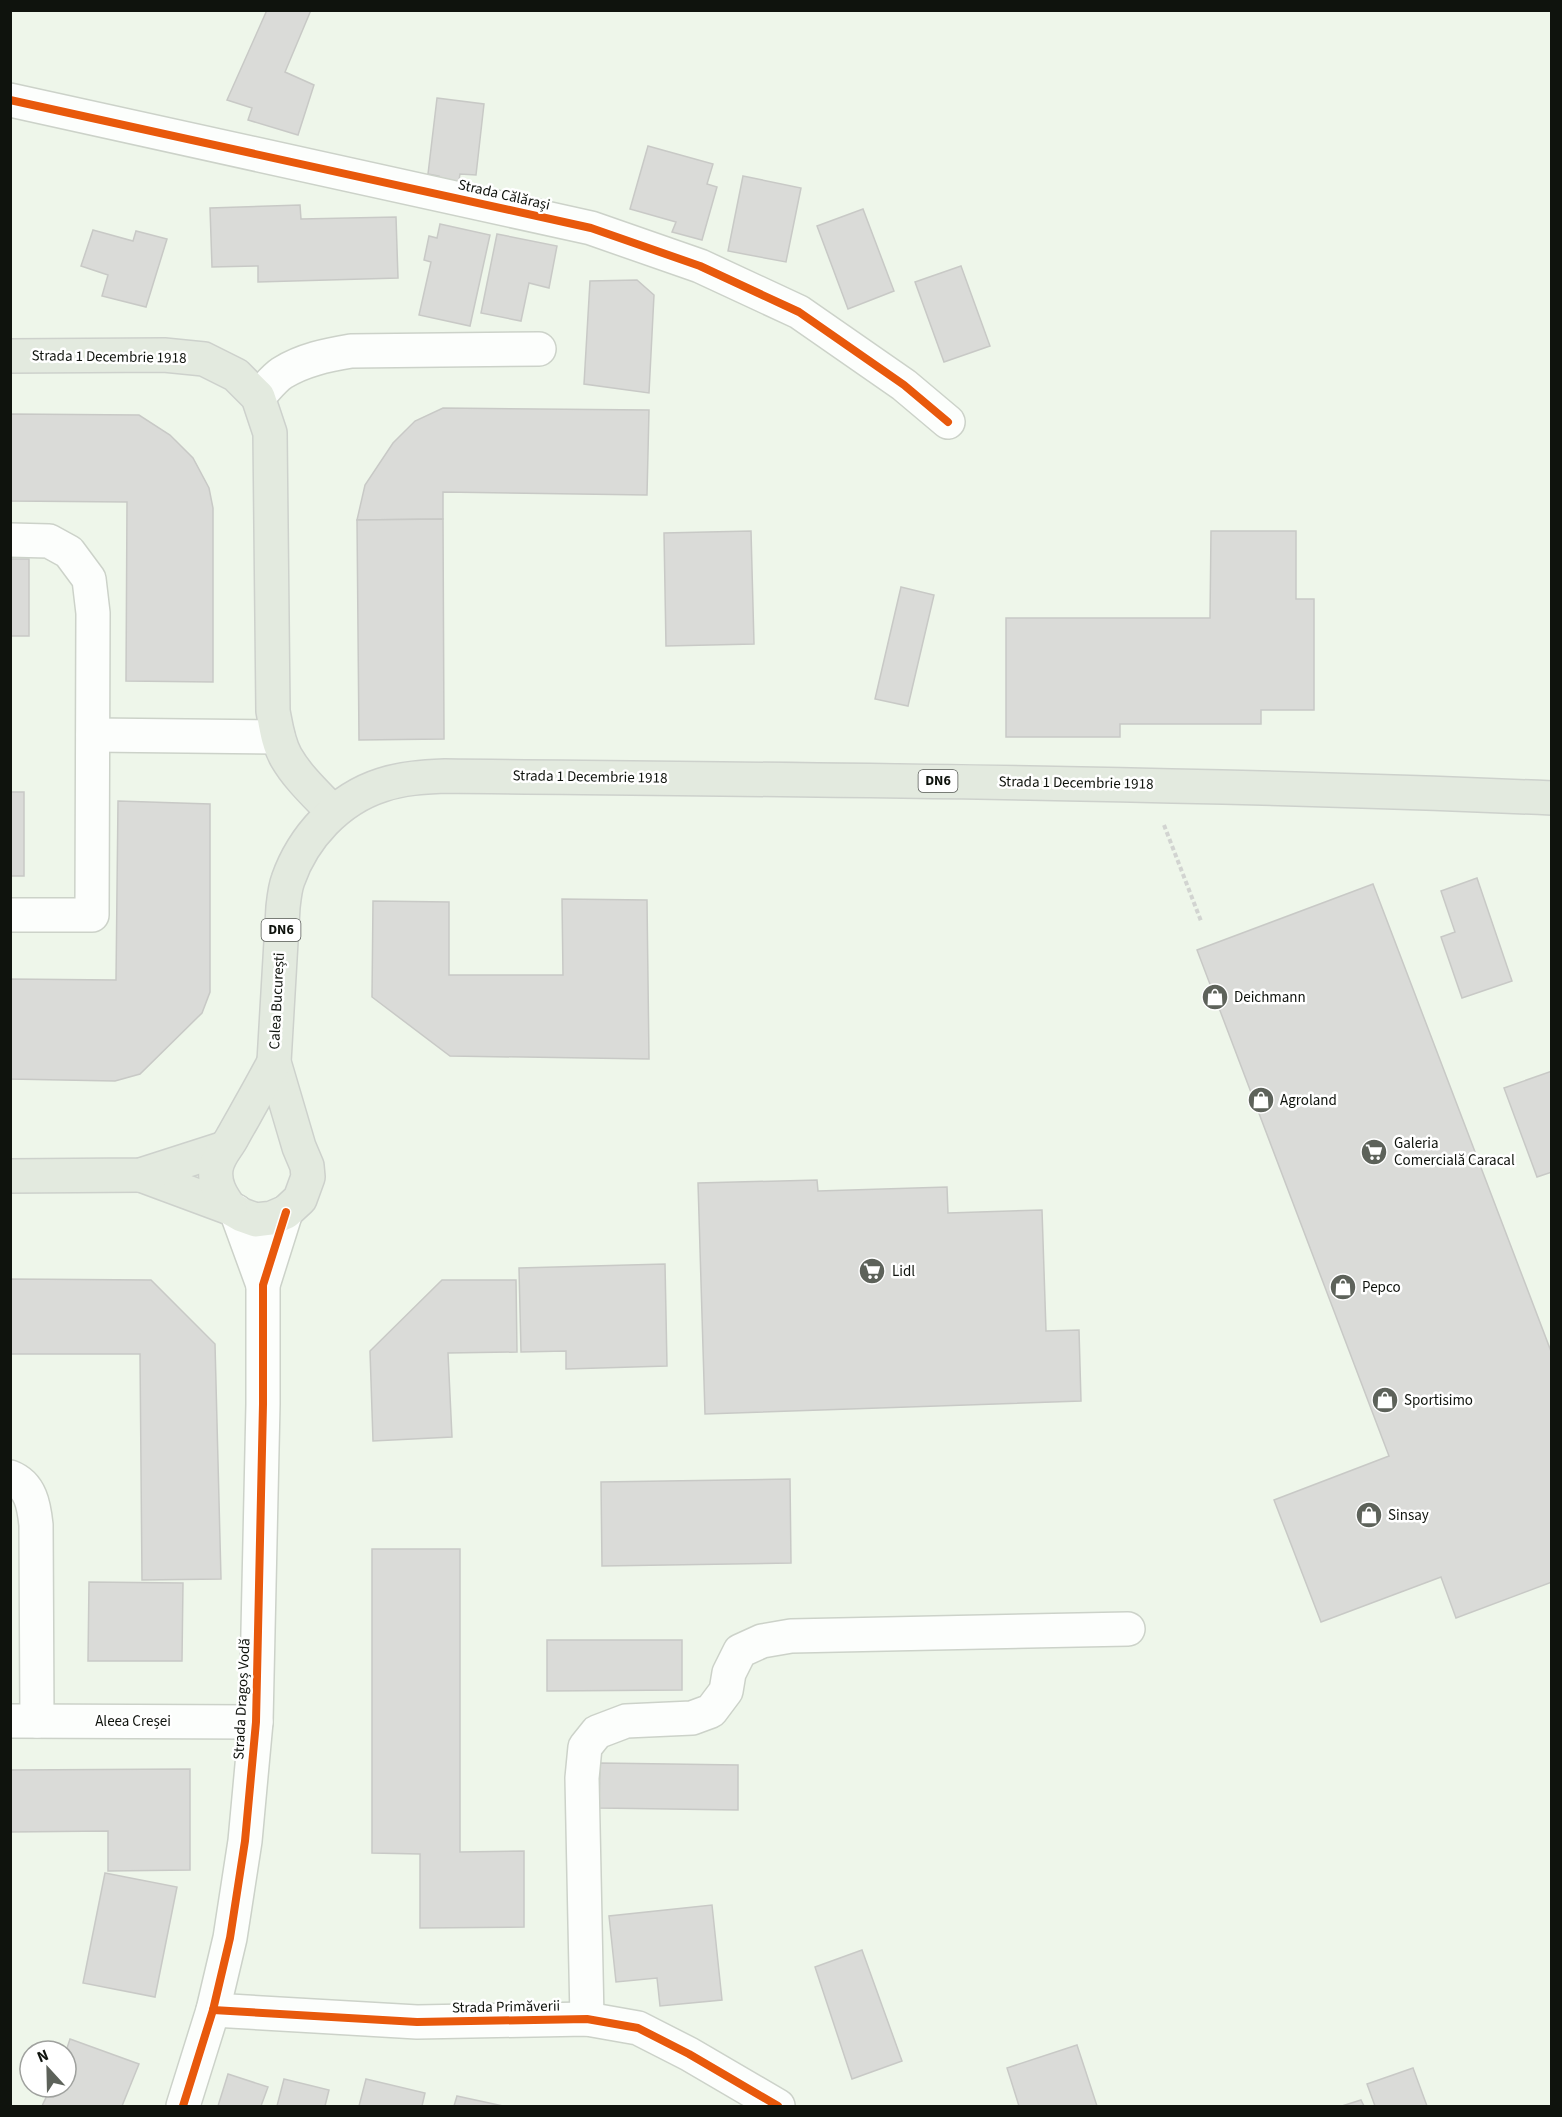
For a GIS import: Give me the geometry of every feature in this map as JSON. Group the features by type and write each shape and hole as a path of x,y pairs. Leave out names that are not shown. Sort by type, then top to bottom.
{"main road":[{"name":"Strada 1 Decembrie 1918","path":"10,356 164,355 204,359 236,375 258,397 270,433 273,711 278,737 286,757 303,781 333,812 381,785 412,778 445,776 989,781 1348,789 1551,798"},
{"name":"Calea București","path":"274,1062 281,927 287,882 298,857 333,812"},
{"path":"233,1209 221,1196 216,1183 218,1162 274,1062"},
{"path":"141,1175 233,1209 256,1220 272,1218 286,1212 300,1199 308,1177 307,1166 299,1147 274,1062"},
{"path":"10,1176 141,1175 228,1144 239,1134 253,1129 267,1129 282,1133 299,1147"}],"street":[{"name":"Strada Călărași","path":"10,100 602,232 700,266 799,312 904,385 948,422"},
{"path":"258,397 280,374 298,364 325,355 351,351 539,349"},
{"path":"10,540 49,541 69,552 89,579 93,613 92,915 10,915"},
{"path":"93,735 278,737"},
{"path":"233,1209 263,1286"},
{"path":"263,1286 286,1212"},
{"name":"Strada Dragoș Vodă","path":"183,2106 213,2010 230,1938 245,1841 256,1722 263,1416 263,1286"},
{"path":"10,1477 18,1480 33,1499 36,1525 24,1721"},
{"path":"587,2019 582,1778 585,1747 597,1732 626,1721 692,1718 711,1711 726,1692 729,1673 740,1651 762,1641 791,1636 1128,1629"},
{"name":"Aleea Creșei","path":"24,1721 256,1722"},
{"name":"Strada Primăverii","path":"213,2010 417,2022 587,2019 638,2028 689,2054 778,2106"}],"path":[{"path":"1164,825 1201,921"}],"building":[{"path":"267,10 311,10 285,72 314,85 298,135 248,120 252,108 227,100"},
{"path":"437,98 484,104 476,175 460,174 458,186 438,184 439,176 428,174"},
{"path":"648,146 713,164 707,184 717,187 702,240 672,232 676,222 630,209"},
{"path":"743,176 801,188 786,262 728,251"},
{"path":"300,205 301,219 396,217 398,278 258,282 258,266 212,267 210,208"},
{"path":"863,209 894,291 848,309 817,226"},
{"path":"440,224 490,235 470,326 419,315 431,262 424,260 429,236 437,238"},
{"path":"93,230 133,241 136,231 167,239 146,307 102,296 108,275 81,266"},
{"path":"497,234 557,246 549,288 529,283 521,321 481,313"},
{"path":"961,266 990,346 944,362 915,282"},
{"path":"637,280 654,295 649,393 584,384 590,281"},
{"path":"443,408 649,410 647,495 443,492 443,519 357,520 365,485 393,443 415,421"},
{"path":"10,414 139,415 170,435 193,458 209,488 213,508 213,682 126,681 127,502 10,501"},
{"path":"443,519 444,739 359,740 357,520"},
{"path":"751,531 754,644 666,646 664,533"},
{"path":"1211,531 1296,531 1296,599 1314,599 1314,710 1261,710 1261,724 1120,724 1120,737 1006,737 1006,618 1210,618"},
{"path":"10,559 29,559 29,636 10,636"},
{"path":"901,587 934,595 908,706 875,699"},
{"path":"10,792 24,792 24,876 10,876"},
{"path":"118,801 210,804 210,992 202,1013 140,1074 115,1081 10,1079 10,979 116,980"},
{"path":"1477,878 1512,981 1462,998 1441,937 1455,932 1441,891"},
{"name":"Galeria Comercială Caracal","path":"1373,884 1552,1354 1552,1582 1456,1618 1441,1577 1321,1622 1274,1500 1389,1456 1197,950"},
{"path":"562,899 647,900 649,1059 450,1056 372,997 373,901 449,902 449,975 563,975"},
{"path":"1552,1071 1552,1172 1537,1177 1504,1088"},
{"name":"Lidl","path":"817,1180 818,1191 947,1187 948,1213 1042,1210 1046,1331 1079,1330 1081,1401 705,1414 698,1183"},
{"path":"665,1264 667,1366 566,1369 566,1351 521,1352 519,1268"},
{"path":"10,1279 151,1280 215,1344 221,1579 142,1580 140,1354 10,1354"},
{"path":"442,1280 516,1280 517,1352 448,1353 452,1437 373,1441 370,1351"},
{"path":"790,1479 791,1563 602,1566 601,1482"},
{"path":"372,1549 460,1549 460,1852 524,1851 524,1927 420,1928 420,1854 372,1853"},
{"path":"89,1582 183,1583 182,1661 88,1661"},
{"path":"547,1640 682,1640 682,1690 547,1691"},
{"path":"600,1763 738,1765 738,1810 599,1808"},
{"path":"190,1769 190,1870 108,1871 108,1831 10,1832 10,1770"},
{"path":"105,1873 177,1887 155,1997 83,1983"},
{"path":"712,1905 722,2000 660,2006 657,1978 616,1982 609,1916"},
{"path":"862,1950 902,2061 852,2079 815,1967"},
{"path":"78,2042 139,2064 122,2106 42,2106 45,2099 78,2099"},
{"path":"1077,2045 1097,2106 1019,2106 1007,2068"},
{"path":"1413,2068 1427,2106 1375,2106 1367,2084"},
{"path":"228,2074 268,2087 261,2106 218,2106"},
{"path":"284,2079 329,2090 325,2106 277,2106"},
{"path":"366,2079 425,2093 422,2106 359,2106"},
{"path":"457,2096 503,2106 454,2106"},
{"path":"1361,2100 1364,2106 1342,2106"}],"cycle path":[{"path":"10,100 591,228 700,266 799,312 904,385 948,422"},
{"path":"183,2106 213,2010 230,1938 245,1841 256,1722 263,1404 263,1285 286,1212"},
{"path":"213,2010 417,2022 587,2019 638,2028 689,2054 778,2106"}],"place":[{"name":"Deichmann","path":"1215,997"},
{"name":"Agroland","path":"1261,1100"},
{"name":"Galeria Comercială Caracal","path":"1374,1152"},
{"name":"Lidl","path":"872,1271"},
{"name":"Pepco","path":"1343,1287"},
{"name":"Sportisimo","path":"1385,1400"},
{"name":"Sinsay","path":"1369,1515"}]}
